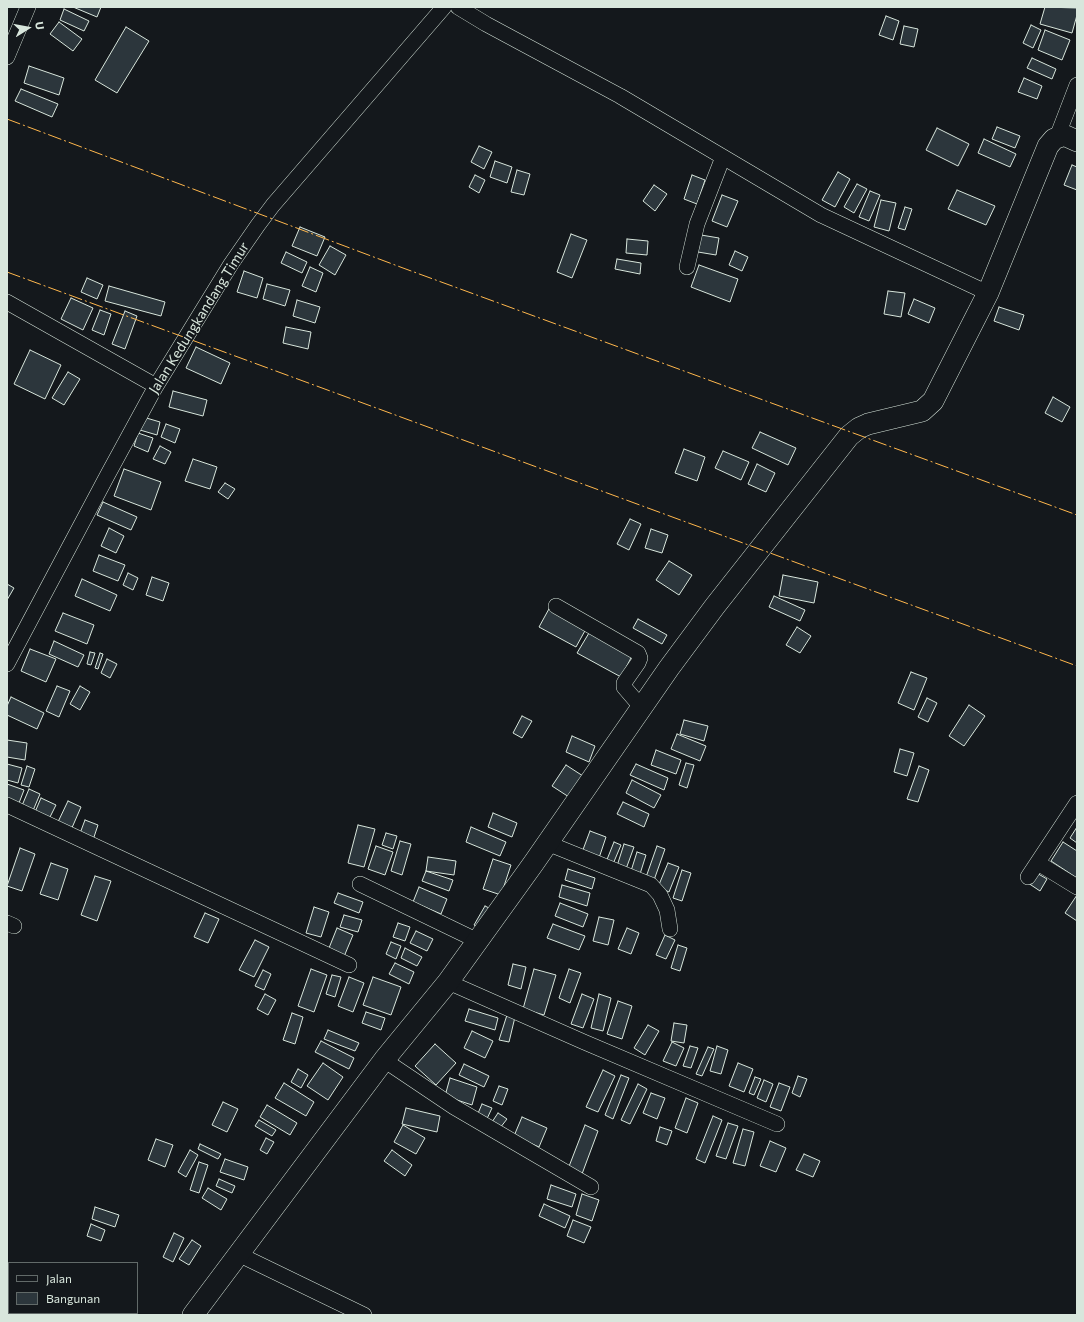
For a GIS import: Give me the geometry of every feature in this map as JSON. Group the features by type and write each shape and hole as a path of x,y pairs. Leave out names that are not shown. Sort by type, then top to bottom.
{"street":[{"path":"7,57 28,7"},
{"name":"Jalan Kedungkandang Timur","path":"7,664 156,386 230,264 258,225 444,7"},
{"path":"458,7 486,24 620,96 821,215 988,293"},
{"path":"193,1315 384,1060 448,982 547,844 669,668 715,606 849,436 859,428 868,424 922,411 933,401 988,293 1048,146 1054,139 1067,139 1077,85"},
{"path":"687,267 697,224 723,157"},
{"path":"7,302 156,386"},
{"path":"556,606 638,653 640,658 638,663 624,683 624,687 642,708"},
{"path":"7,805 349,965"},
{"path":"1028,877 1076,806"},
{"path":"547,844 651,885 660,895 667,910 670,929"},
{"path":"1038,863 1077,887"},
{"path":"360,884 478,941"},
{"path":"448,982 777,1124"},
{"path":"384,1060 454,1107 591,1187"},
{"path":"238,1254 356,1313"}],"building":[{"path":"73,7 101,7 97,17"},
{"path":"1045,7 1077,8 1077,15 1072,33 1040,24"},
{"path":"64,9 89,21 84,31 60,20"},
{"path":"886,16 899,21 893,40 879,35"},
{"path":"59,22 82,39 73,51 50,34"},
{"path":"1031,25 1041,30 1033,48 1023,43"},
{"path":"904,26 918,29 914,47 900,44"},
{"path":"126,27 149,41 117,93 95,80"},
{"path":"1045,30 1070,40 1062,60 1038,50"},
{"path":"1032,58 1056,69 1052,79 1027,68"},
{"path":"29,66 64,78 59,95 24,83"},
{"path":"1024,78 1042,86 1037,99 1018,92"},
{"path":"21,89 58,104 52,117 15,101"},
{"path":"997,127 1020,136 1015,148 992,139"},
{"path":"937,128 969,144 958,166 926,150"},
{"path":"984,139 1016,154 1010,167 978,153"},
{"path":"479,146 492,152 484,169 471,162"},
{"path":"495,161 512,167 507,183 490,177"},
{"path":"1072,165 1077,167 1077,190 1064,185"},
{"path":"517,170 530,174 524,195 511,192"},
{"path":"838,172 850,179 835,207 822,200"},
{"path":"475,175 485,180 479,193 469,187"},
{"path":"692,175 705,180 697,204 684,199"},
{"path":"857,184 867,189 854,213 844,207"},
{"path":"654,185 667,194 655,211 643,201"},
{"path":"957,190 995,206 986,225 948,209"},
{"path":"870,191 880,195 869,221 859,217"},
{"path":"722,195 738,201 727,227 712,221"},
{"path":"881,200 896,203 889,231 874,227"},
{"path":"905,207 912,209 905,230 898,228"},
{"path":"300,227 325,237 317,256 292,246"},
{"path":"571,234 587,240 572,278 557,272"},
{"path":"701,235 719,238 716,255 698,252"},
{"path":"627,239 648,241 647,255 626,253"},
{"path":"330,246 346,255 335,275 319,265"},
{"path":"735,251 748,257 742,271 729,265"},
{"path":"286,252 307,262 302,273 281,263"},
{"path":"617,259 641,263 640,274 615,269"},
{"path":"699,265 738,279 730,302 691,287"},
{"path":"310,267 323,273 316,292 302,286"},
{"path":"244,271 263,278 257,298 237,292"},
{"path":"87,278 103,285 97,299 81,292"},
{"path":"267,284 290,290 285,306 263,299"},
{"path":"109,286 165,302 161,316 105,301"},
{"path":"888,291 905,293 901,317 884,314"},
{"path":"71,298 93,308 83,330 61,319"},
{"path":"914,299 935,308 929,323 908,314"},
{"path":"297,300 320,307 315,323 293,316"},
{"path":"999,307 1024,315 1019,330 994,321"},
{"path":"100,310 111,314 104,335 92,330"},
{"path":"125,311 137,316 125,349 112,344"},
{"path":"286,327 311,332 308,349 283,343"},
{"path":"196,347 230,363 221,384 186,368"},
{"path":"30,350 61,365 45,399 14,384"},
{"path":"68,372 80,379 64,405 52,398"},
{"path":"173,391 207,400 203,416 169,407"},
{"path":"1053,397 1070,407 1062,422 1045,413"},
{"path":"143,417 160,422 157,435 140,430"},
{"path":"166,424 180,429 175,443 161,437"},
{"path":"760,432 796,448 788,465 752,448"},
{"path":"138,433 153,438 148,452 134,446"},
{"path":"160,446 171,452 165,464 153,459"},
{"path":"684,449 705,457 697,481 675,473"},
{"path":"723,451 749,462 741,480 715,468"},
{"path":"193,459 217,467 210,489 185,481"},
{"path":"757,464 775,473 766,492 748,484"},
{"path":"124,469 161,482 151,510 114,496"},
{"path":"225,483 235,489 228,499 218,492"},
{"path":"103,502 137,517 131,530 97,515"},
{"path":"630,519 641,524 629,550 617,544"},
{"path":"109,528 124,536 116,553 101,546"},
{"path":"651,529 668,535 662,553 645,548"},
{"path":"99,555 125,565 118,581 93,571"},
{"path":"669,561 692,575 679,595 656,580"},
{"path":"128,573 138,578 133,590 123,585"},
{"path":"783,575 818,582 814,603 779,596"},
{"path":"152,577 169,583 163,601 146,595"},
{"path":"82,579 117,595 110,611 75,596"},
{"path":"7,584 14,588 7,600"},
{"path":"774,596 805,610 800,621 769,607"},
{"path":"550,607 587,627 576,647 539,627"},
{"path":"63,613 94,625 87,644 55,631"},
{"path":"638,619 667,635 662,644 633,628"},
{"path":"797,627 811,636 800,653 786,645"},
{"path":"589,633 632,656 621,677 577,653"},
{"path":"54,641 84,655 78,667 49,654"},
{"path":"30,649 56,659 46,682 21,671"},
{"path":"90,652 95,653 91,665 87,664"},
{"path":"100,653 103,654 98,669 95,668"},
{"path":"107,659 117,664 110,678 101,673"},
{"path":"911,672 927,678 914,710 898,703"},
{"path":"57,686 70,691 59,717 46,711"},
{"path":"80,686 90,692 80,710 70,704"},
{"path":"11,697 44,713 37,729 7,715 7,706"},
{"path":"927,698 937,703 928,722 918,717"},
{"path":"969,705 985,716 964,746 949,736"},
{"path":"522,716 532,721 522,738 513,733"},
{"path":"684,720 708,726 704,741 680,734"},
{"path":"677,734 706,746 700,761 671,749"},
{"path":"572,736 595,746 589,762 566,752"},
{"path":"7,740 27,743 25,760 7,757"},
{"path":"900,749 914,753 907,776 894,772"},
{"path":"656,750 681,760 676,774 651,765"},
{"path":"686,763 694,765 687,788 679,785"},
{"path":"7,764 22,768 18,783 7,780"},
{"path":"636,764 668,778 664,790 630,775"},
{"path":"566,765 583,776 569,797 552,786"},
{"path":"27,766 35,769 29,787 21,785"},
{"path":"919,766 929,770 918,802 907,799"},
{"path":"632,780 661,795 654,808 626,793"},
{"path":"7,784 24,790 19,803 7,799"},
{"path":"29,789 40,794 32,813 21,808"},
{"path":"41,798 56,805 49,819 35,812"},
{"path":"68,801 81,807 71,830 57,824"},
{"path":"623,802 649,814 644,827 617,814"},
{"path":"493,813 517,823 512,837 488,827"},
{"path":"85,820 98,825 93,840 79,836"},
{"path":"358,825 375,829 364,867 348,863"},
{"path":"471,827 506,842 500,856 466,842"},
{"path":"1077,827 1077,843 1070,838"},
{"path":"590,831 606,837 598,861 581,855"},
{"path":"386,833 397,836 393,849 382,845"},
{"path":"400,841 411,844 402,875 391,871"},
{"path":"614,842 621,845 613,864 606,862"},
{"path":"1063,842 1077,851 1077,878 1051,861"},
{"path":"624,844 634,847 626,869 617,866"},
{"path":"376,846 393,852 385,875 368,869"},
{"path":"657,846 665,849 653,883 645,880"},
{"path":"20,848 35,854 22,891 7,886"},
{"path":"637,852 646,855 640,874 631,871"},
{"path":"428,857 456,861 454,875 426,871"},
{"path":"493,859 511,865 501,895 483,889"},
{"path":"51,863 68,869 58,900 40,894"},
{"path":"668,863 679,867 669,892 658,887"},
{"path":"568,869 595,878 592,889 565,880"},
{"path":"682,870 691,873 682,901 673,898"},
{"path":"426,871 453,880 449,891 422,881"},
{"path":"1035,872 1047,879 1040,891 1028,883"},
{"path":"95,876 111,881 97,921 81,915"},
{"path":"562,885 590,893 587,906 559,897"},
{"path":"419,887 447,899 441,914 413,902"},
{"path":"338,893 363,902 359,913 334,903"},
{"path":"1077,895 1077,921 1065,913"},
{"path":"560,903 588,914 583,927 555,916"},
{"path":"485,906 493,910 482,930 474,925"},
{"path":"314,907 329,912 321,937 306,933"},
{"path":"205,913 219,919 208,943 194,937"},
{"path":"344,915 362,920 358,932 340,927"},
{"path":"599,917 614,920 608,945 593,941"},
{"path":"398,923 410,927 405,941 393,937"},
{"path":"553,924 585,936 579,950 547,938"},
{"path":"337,928 353,935 343,959 327,953"},
{"path":"627,928 639,933 631,954 618,949"},
{"path":"416,931 433,939 427,951 410,943"},
{"path":"665,935 675,940 666,959 656,955"},
{"path":"255,940 269,947 254,977 239,970"},
{"path":"391,942 401,946 396,959 386,954"},
{"path":"678,945 687,948 680,971 671,968"},
{"path":"405,948 422,957 417,966 401,958"},
{"path":"395,963 414,972 409,984 389,974"},
{"path":"513,964 526,967 521,989 508,985"},
{"path":"311,969 327,975 314,1012 298,1006"},
{"path":"534,969 556,975 544,1015 523,1009"},
{"path":"569,969 581,973 570,1003 559,998"},
{"path":"263,970 271,974 264,990 255,986"},
{"path":"332,975 341,977 335,997 326,994"},
{"path":"349,977 364,983 353,1012 338,1006"},
{"path":"373,977 401,987 391,1015 363,1005"},
{"path":"265,994 276,1000 268,1015 257,1009"},
{"path":"582,994 594,999 583,1028 571,1024"},
{"path":"599,994 611,998 603,1031 591,1028"},
{"path":"618,1001 632,1006 622,1039 607,1034"},
{"path":"469,1009 498,1018 495,1030 465,1021"},
{"path":"366,1012 385,1018 381,1030 362,1023"},
{"path":"292,1013 303,1017 295,1044 283,1040"},
{"path":"507,1015 515,1017 509,1042 499,1040"},
{"path":"674,1023 687,1025 684,1043 671,1041"},
{"path":"648,1025 659,1031 645,1055 634,1048"},
{"path":"328,1030 359,1043 355,1051 324,1039"},
{"path":"472,1031 493,1041 485,1058 464,1048"},
{"path":"321,1041 354,1058 349,1069 315,1052"},
{"path":"672,1042 684,1048 676,1066 663,1061"},
{"path":"435,1044 456,1063 436,1085 415,1066"},
{"path":"690,1046 698,1048 691,1068 683,1066"},
{"path":"717,1046 728,1050 721,1074 710,1071"},
{"path":"708,1047 714,1049 702,1076 696,1074"},
{"path":"323,1063 343,1077 328,1100 307,1086"},
{"path":"738,1063 753,1069 744,1092 729,1086"},
{"path":"464,1064 489,1076 484,1087 459,1075"},
{"path":"298,1069 308,1075 301,1088 291,1082"},
{"path":"603,1070 615,1076 598,1112 586,1107"},
{"path":"621,1075 629,1078 613,1119 605,1115"},
{"path":"798,1076 807,1079 800,1097 792,1093"},
{"path":"755,1077 761,1079 754,1095 749,1093"},
{"path":"450,1078 477,1087 472,1105 445,1096"},
{"path":"764,1080 773,1084 766,1102 757,1098"},
{"path":"284,1083 314,1102 306,1116 275,1098"},
{"path":"779,1083 790,1087 781,1111 770,1107"},
{"path":"638,1084 647,1089 630,1124 621,1120"},
{"path":"499,1086 508,1089 502,1105 493,1101"},
{"path":"651,1093 665,1098 657,1119 643,1113"},
{"path":"686,1098 698,1103 687,1133 675,1128"},
{"path":"223,1102 238,1109 227,1132 212,1125"},
{"path":"482,1104 492,1108 485,1123 476,1118"},
{"path":"267,1105 297,1123 290,1135 260,1117"},
{"path":"406,1108 440,1116 437,1132 402,1124"},
{"path":"498,1113 507,1119 500,1128 492,1122"},
{"path":"713,1116 722,1120 705,1163 696,1159"},
{"path":"522,1117 547,1128 539,1147 514,1136"},
{"path":"259,1120 276,1130 272,1136 255,1126"},
{"path":"728,1123 738,1126 726,1159 716,1156"},
{"path":"403,1125 425,1138 416,1154 394,1142"},
{"path":"585,1125 598,1131 582,1174 568,1169"},
{"path":"660,1127 672,1131 667,1145 656,1141"},
{"path":"743,1129 754,1132 745,1166 733,1163"},
{"path":"266,1138 274,1142 267,1154 260,1150"},
{"path":"156,1139 173,1145 165,1167 148,1160"},
{"path":"770,1141 786,1148 776,1172 760,1166"},
{"path":"200,1144 221,1154 218,1159 198,1149"},
{"path":"190,1150 198,1155 186,1177 178,1172"},
{"path":"392,1150 412,1165 405,1176 384,1161"},
{"path":"804,1154 820,1161 813,1177 796,1170"},
{"path":"225,1159 248,1167 244,1180 220,1172"},
{"path":"199,1162 208,1165 199,1193 190,1190"},
{"path":"219,1179 235,1186 232,1193 216,1186"},
{"path":"551,1185 576,1194 572,1207 547,1199"},
{"path":"208,1188 227,1199 221,1210 202,1198"},
{"path":"582,1194 599,1200 592,1221 576,1215"},
{"path":"544,1204 570,1216 565,1228 539,1216"},
{"path":"95,1207 119,1215 115,1227 92,1219"},
{"path":"573,1220 591,1227 584,1243 567,1236"},
{"path":"91,1224 105,1230 101,1241 87,1236"},
{"path":"174,1233 184,1238 173,1262 163,1257"},
{"path":"192,1240 201,1246 189,1265 179,1259"},
{"path":"20,1314 50,1314 50,1315"}],"power":[{"path":"7,119 403,268 1077,515"},
{"path":"7,272 1077,666"}]}
